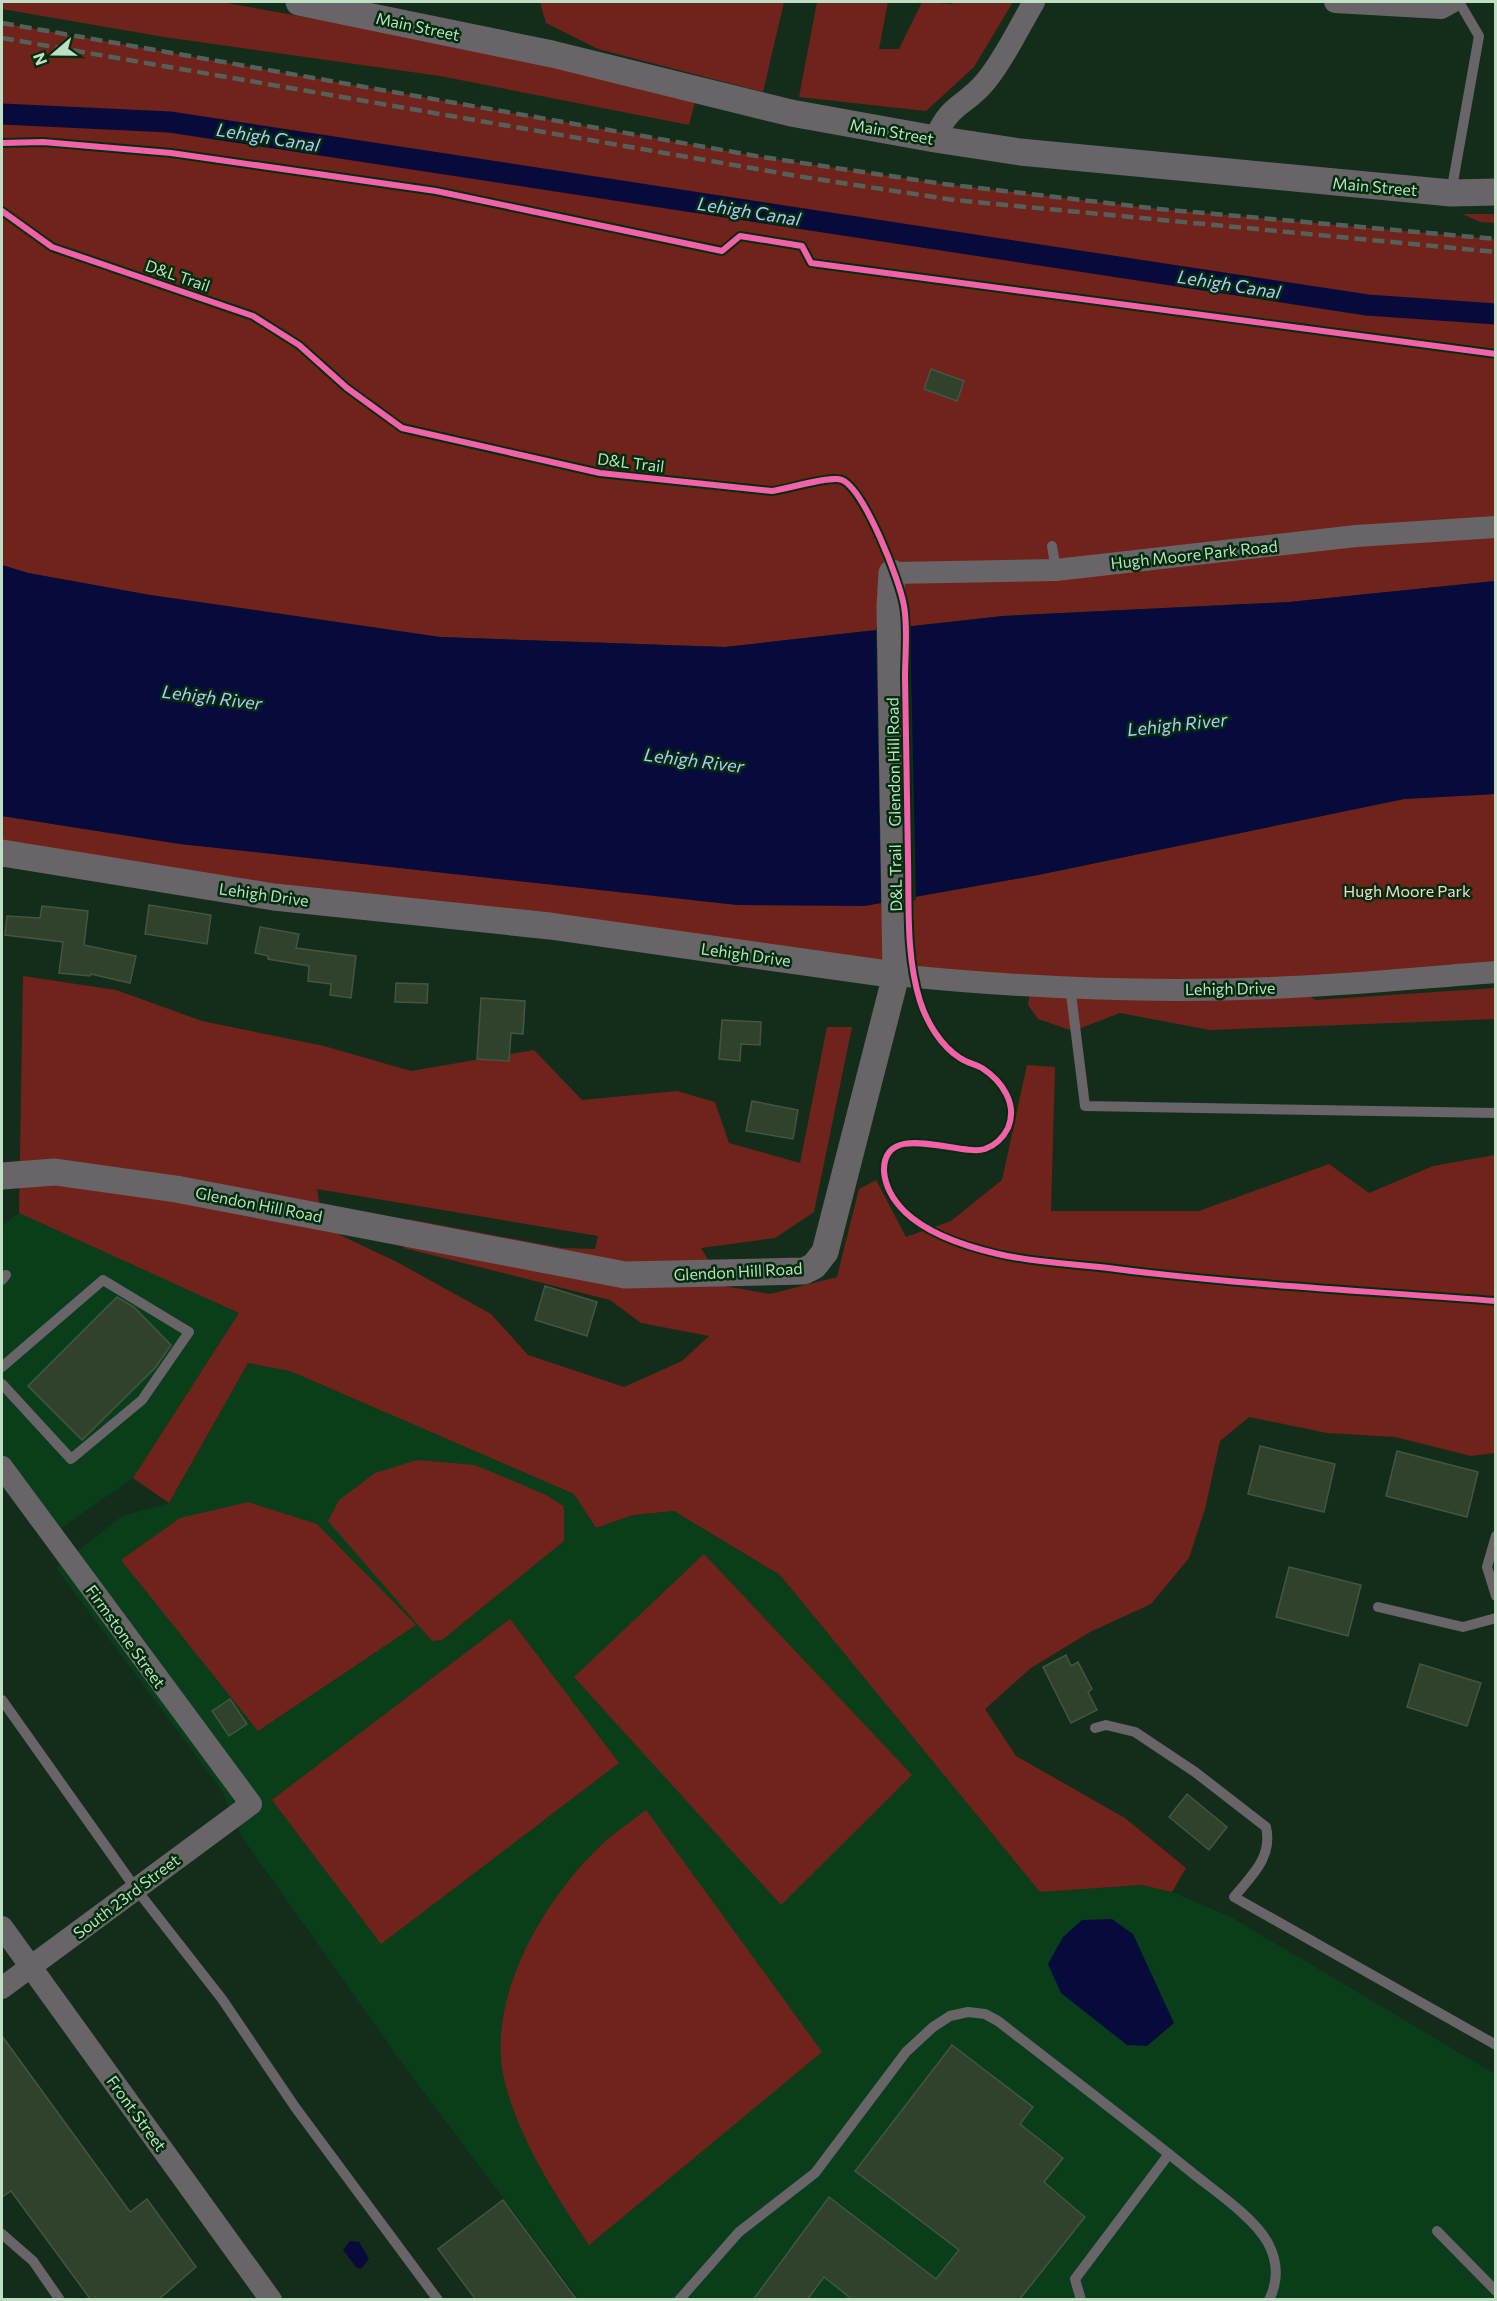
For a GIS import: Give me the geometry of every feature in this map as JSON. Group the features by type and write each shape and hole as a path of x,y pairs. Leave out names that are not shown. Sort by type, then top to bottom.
{"street":[{"name":"Main Street","path":"299,2 552,54 791,113 935,139 1020,152 1451,193 1496,192"},
{"path":"935,139 943,120 955,106 986,82 1034,2"},
{"path":"1335,2 1441,8 1452,2"},
{"name":"Hugh Moore Park Road","path":"892,573 1056,570 1356,536 1496,527"},
{"name":"Glendon Hill Road","path":"2,1176 55,1172 176,1189 625,1275 804,1271 814,1266 825,1252 896,975 890,606 892,573"},
{"name":"Lehigh Drive","path":"2,853 274,897 550,926 896,975 1156,989 1290,987 1496,972"},
{"name":"Firmstone Street","path":"2,1467 251,1804"},
{"name":"South 23rd Street","path":"2,1988 251,1804"},
{"name":"Front Street","path":"2,1927 271,2300"}],"lane":[{"path":"1451,193 1479,36 1459,2"},
{"path":"1052,546 1056,570"},
{"path":"1070,986 1085,1106 1496,1113"},
{"path":"2,1367 103,1280 189,1332 141,1400 71,1459 2,1384"},
{"path":"1496,1536 1487,1567 1496,1596"},
{"path":"1378,1607 1463,1627 1496,1618"},
{"path":"2,1700 136,1888 222,1999 295,2107 438,2300"},
{"path":"1095,1728 1106,1725 1136,1732 1196,1772 1266,1827 1269,1840 1268,1852 1234,1897 1496,2046"},
{"path":"679,2300 739,2232 815,2173 906,2052 933,2027 950,2016 968,2012 985,2014 998,2021 1217,2192 1267,2241 1277,2264 1275,2287 1269,2300"},
{"path":"1081,2300 1075,2279 1169,2154"},
{"path":"1437,2231 1496,2291"},
{"path":"2,2234 33,2261 60,2300"}],"shaded area":[{"path":"19,1213 240,1313 133,1478 51,1535 2,1467 2,1226"},
{"path":"248,1363 290,1371 574,1494 596,1528 633,1515 674,1511 780,1575 1040,1892 1142,1885 1172,1892 1231,1917 1495,2074 1495,2299 579,2299 410,2074 242,1837 221,1789 56,1568 122,1516 169,1503"}],"green space":[{"path":"2,2 221,2 445,42 696,98 689,125 440,76 164,37 2,9"},
{"path":"540,2 784,2 763,92 598,49 546,23"},
{"path":"817,2 888,2 879,49 899,49 922,2 952,4 955,2 1013,2 974,67 926,111 799,97"},
{"path":"2,23 762,157 944,184 1159,209 1495,239 1495,581 1289,602 1003,616 725,647 440,637 150,595 28,573 2,565"},
{"path":"1462,214 1495,214 1495,223 1480,222"},
{"name":"Hugh Moore Park","path":"1495,794 1495,972 1298,987 1315,1000 1495,988 1495,1019 1210,1030 1120,1013 1073,1031 1038,1019 1028,1005 1031,985 2,853 2,816 180,844 864,906 1038,875 1404,799"},
{"path":"23,976 116,990 202,1021 324,1046 411,1071 534,1050 582,1100 677,1091 715,1102 729,1143 800,1163 827,1027 852,1027 814,1212 775,1238 701,1248 724,1286 770,1294 837,1277 859,1189 876,1180 906,1237 951,1221 1002,1180 1027,1065 1055,1067 1051,1211 1199,1211 1329,1164 1369,1193 1433,1166 1495,1155 1495,1453 1471,1456 1395,1437 1327,1433 1249,1417 1220,1441 1205,1509 1189,1558 1151,1604 1090,1632 1031,1668 985,1709 1016,1756 1125,1818 1186,1868 1172,1892 1142,1885 1040,1892 780,1575 674,1511 633,1515 596,1528 574,1494 290,1371 248,1363 169,1503 133,1478 239,1313 19,1213","holes":["317,1189 598,1236 595,1249 562,1248 408,1219 404,1248 610,1300 641,1323 709,1336 682,1361 624,1387 528,1355 491,1314 397,1262 323,1227"]},
{"path":"417,1460 475,1465 544,1494 564,1506 564,1541 442,1640 432,1641 328,1521 339,1500 375,1473"},
{"path":"248,1502 317,1524 416,1625 258,1731 121,1560 180,1518"},
{"path":"704,1554 912,1775 781,1905 574,1677"},
{"path":"510,1619 619,1763 381,1944 272,1800"},
{"path":"646,1810 822,2052 589,2245 540,2167 512,2105 505,2083 501,2050 503,2017 512,1983 543,1917 586,1861 609,1838"}],"water":[{"name":"Lehigh River","path":"2,565 28,573 150,595 440,637 725,647 1003,616 1289,602 1495,581 1495,794 1404,799 1038,875 864,906 737,905 180,844 2,816"},
{"path":"1112,1919 1133,1934 1174,2023 1147,2046 1127,2045 1061,1993 1048,1964 1063,1937 1082,1920"},
{"path":"350,2241 359,2242 369,2259 361,2269 356,2267 343,2250"}],"pier":[{"path":"910,623 916,900 881,906 876,627"}],"building":[{"path":"931,369 964,381 957,401 924,389"},
{"path":"149,905 211,915 207,944 145,934"},
{"path":"42,906 88,911 84,945 136,956 130,983 91,974 90,976 59,973 63,942 5,935 7,916 40,918"},
{"path":"260,927 299,934 296,948 356,956 351,998 330,995 331,984 308,981 309,966 268,959 268,956 255,953"},
{"path":"396,983 428,984 427,1003 395,1002"},
{"path":"481,998 525,1001 523,1034 511,1033 509,1061 477,1059"},
{"path":"722,1020 761,1022 760,1045 741,1044 740,1061 719,1059"},
{"path":"752,1101 798,1110 793,1139 746,1131"},
{"path":"545,1286 597,1302 587,1336 535,1320"},
{"path":"117,1297 134,1307 171,1345 155,1368 82,1440 28,1386"},
{"path":"1260,1446 1335,1464 1324,1512 1248,1494"},
{"path":"1397,1451 1478,1472 1467,1517 1386,1496"},
{"path":"1289,1567 1361,1585 1348,1636 1276,1617"},
{"path":"1066,1655 1071,1666 1078,1662 1092,1689 1088,1692 1097,1710 1071,1723 1043,1667"},
{"path":"1420,1664 1481,1683 1467,1726 1407,1707"},
{"path":"230,1699 247,1724 229,1736 212,1711"},
{"path":"1187,1794 1227,1827 1209,1850 1169,1817"},
{"path":"2,2036 130,2212 147,2199 196,2267 158,2300 91,2300 11,2191 2,2197"},
{"path":"952,2045 1033,2107 1020,2124 1063,2158 1044,2182 1085,2217 1019,2300 853,2300 824,2277 807,2300 753,2300 829,2197 936,2279 959,2250 855,2171"},
{"path":"503,2200 577,2300 476,2300 438,2249"}],"waterway":[{"name":"Lehigh Canal","path":"2,114 170,122 1367,305 1496,314"}],"railway":[{"path":"2,23 762,157 944,184 1159,209 1496,239"},
{"path":"2,38 803,177 954,200 1496,252"}],"cycle path":[{"path":"2,143 43,142 171,153 436,191 722,251 740,236 802,246 811,263 1496,354"},
{"name":"D&L Trail","path":"2,211 52,247 253,316 299,345 347,388 402,428 600,473 772,491 819,481 842,480 851,487 860,500 880,537 896,577 904,606 909,931 912,966 920,1001 931,1026 941,1040 960,1058 982,1068 996,1079 1006,1094 1011,1110 1011,1119 1004,1135 985,1149 973,1150 909,1143 896,1147 887,1155 884,1171 888,1188 897,1203 914,1220 949,1239 1012,1257 1211,1279 1496,1301"}]}
